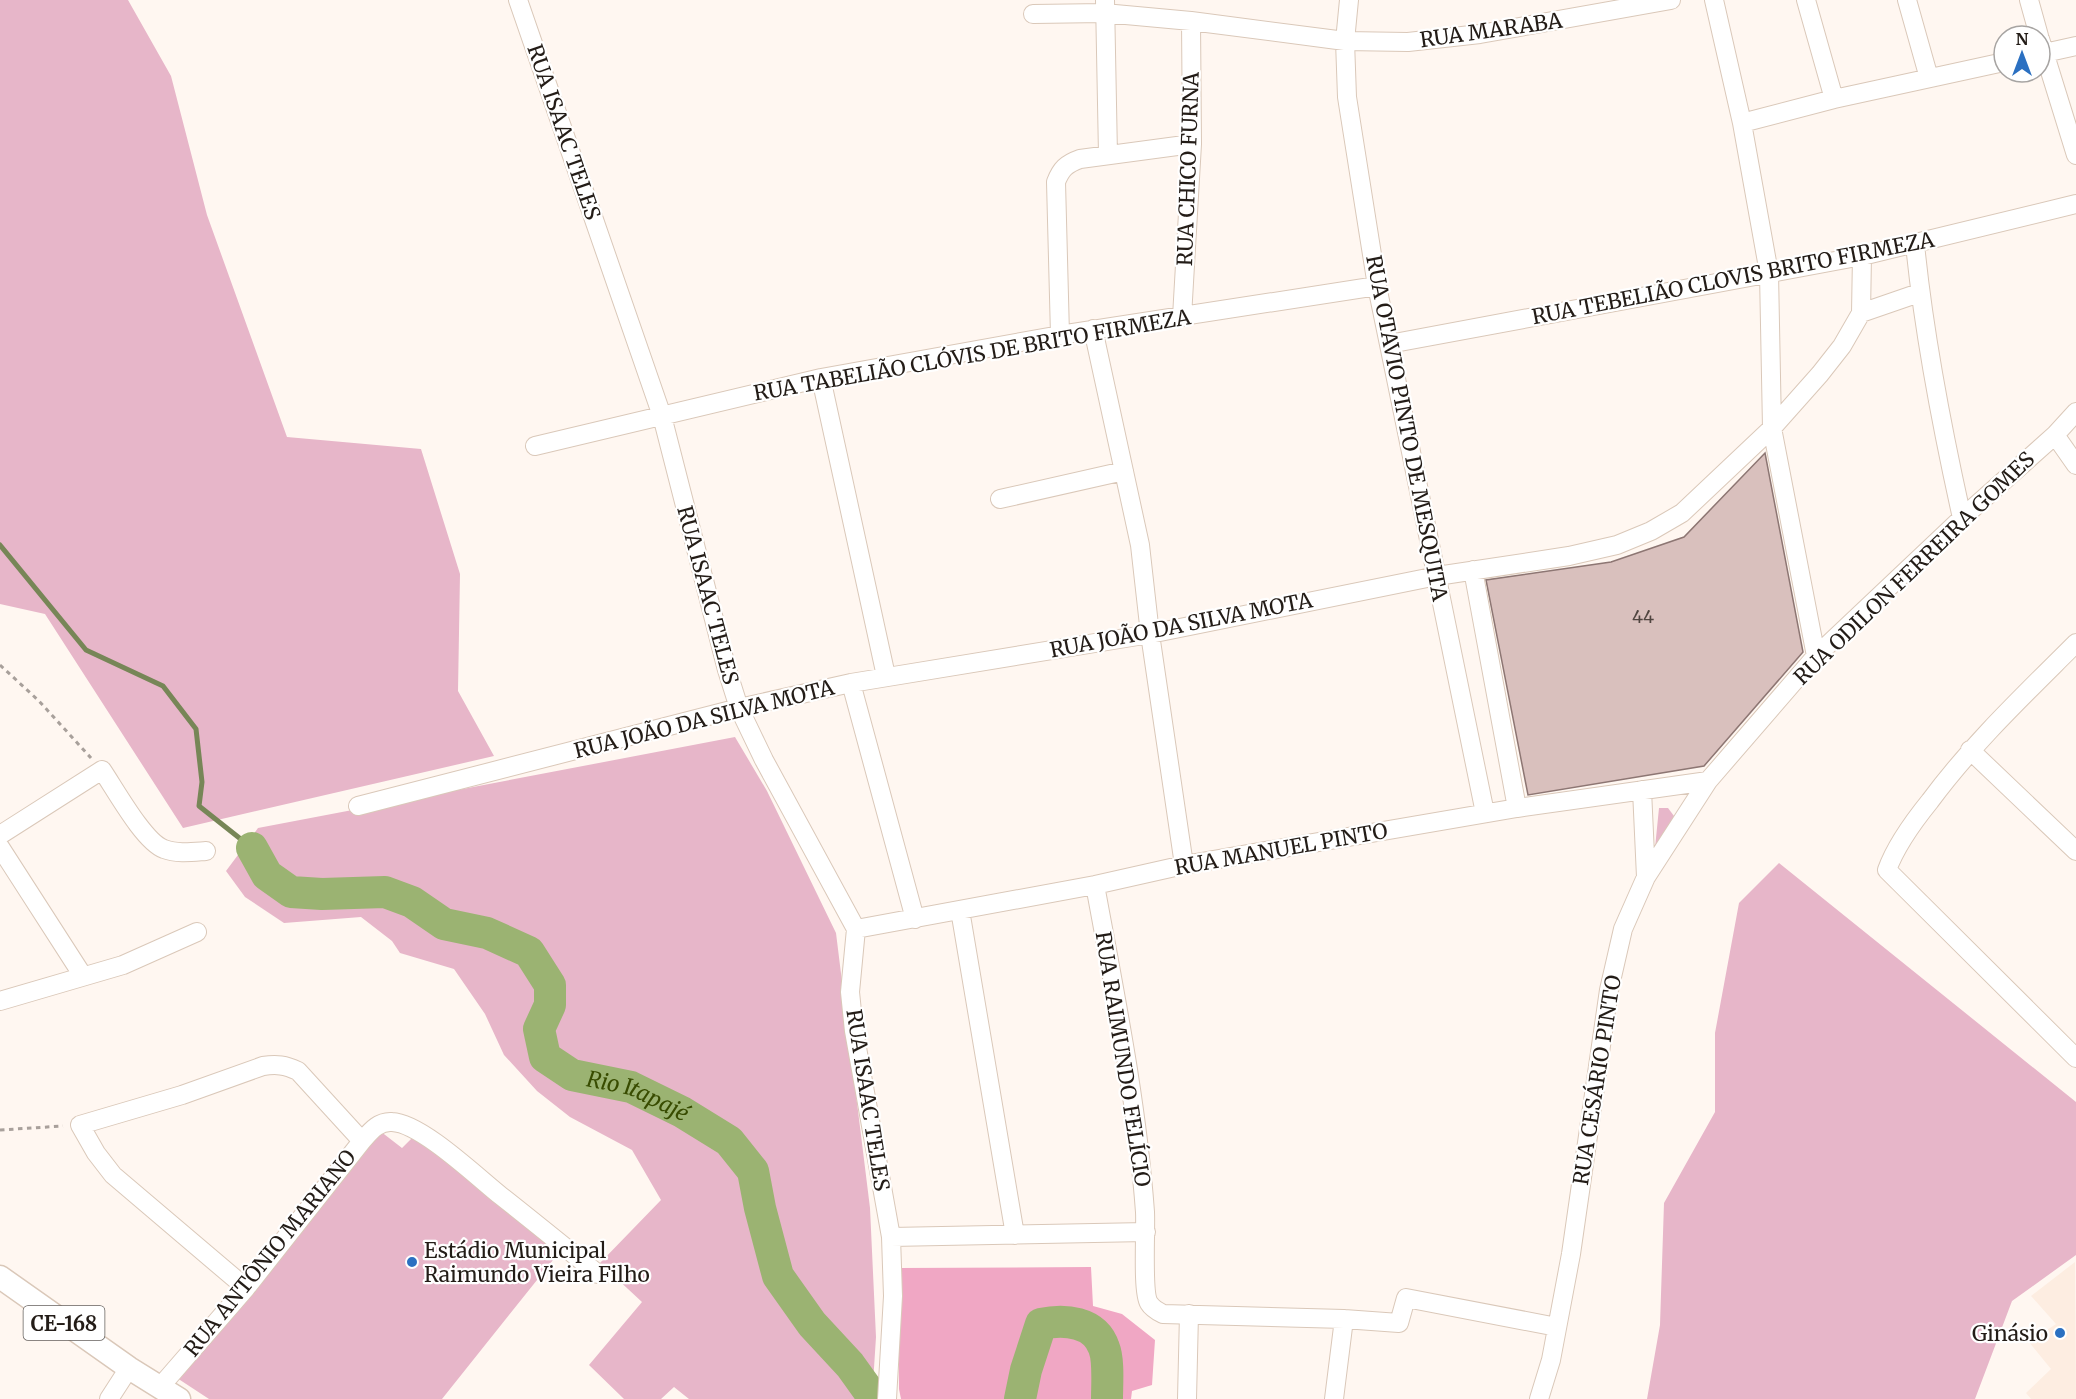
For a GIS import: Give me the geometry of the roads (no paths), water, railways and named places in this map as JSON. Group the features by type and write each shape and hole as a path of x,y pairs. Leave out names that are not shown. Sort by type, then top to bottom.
{"main road":[{"name":"CE-168","path":"0,1277 129,1368 179,1399"}],"street":[{"name":"RUA ISAAC TELES","path":"518,0 662,416 727,670 739,708 764,760 856,929 850,992 854,1031 891,1237 893,1296 887,1399"},
{"name":"RUA OTAVIO PINTO DE MESQUITA","path":"1349,0 1345,41 1347,97 1377,286 1485,813"},
{"name":"RUA MARABA","path":"1033,14 1104,6 1191,21 1345,41 1408,42 1480,34 1671,0"},
{"path":"1714,0 1742,123 1769,273 1772,428 1816,656"},
{"path":"1806,0 1834,99"},
{"path":"1908,0 1929,78"},
{"path":"2029,0 2035,24"},
{"path":"1104,6 1108,155"},
{"name":"RUA CHICO FURNA","path":"1182,317 1192,144 1191,21"},
{"path":"2052,46 2076,46"},
{"path":"1742,123 1834,99 1992,65"},
{"path":"2052,80 2076,155"},
{"path":"1060,335 1056,182 1060,172 1067,164 1080,159 1192,144"},
{"name":"RUA TEBELIÃO CLOVIS BRITO FIRMEZA","path":"1389,344 1862,256 2076,204"},
{"path":"1915,244 1919,293 1962,518"},
{"name":"RUA JOÃO DA SILVA MOTA","path":"358,806 739,708 851,683 1150,634 1437,576 1569,556 1617,545 1651,531 1682,513 1772,428 1820,374 1842,346 1861,314 1862,256"},
{"name":"RUA TABELIÃO CLÓVIS DE BRITO FIRMEZA","path":"535,446 821,378 1093,329 1377,286"},
{"path":"1861,314 1919,293"},
{"path":"1093,329 1140,544 1150,634 1184,865"},
{"path":"821,378 886,676"},
{"name":"RUA ODILON FERREIRA GOMES","path":"1708,781 1816,656 1962,518 2055,435 2076,412"},
{"path":"2055,435 2076,465"},
{"path":"1000,499 1124,471"},
{"name":"RUA OTAVIO PINTO DE MESQUITA","path":"1473,570 1517,808"},
{"path":"2076,643 1970,750 1914,820 1887,870 2076,1058"},
{"path":"851,683 915,919"},
{"path":"1970,750 2076,851"},
{"path":"0,835 102,770 155,844 171,851 206,851"},
{"name":"RUA MANUEL PINTO","path":"856,929 1095,885 1184,865 1485,813 1708,781"},
{"name":"RUA CESÁRIO PINTO","path":"1539,1399 1551,1360 1571,1254 1609,990 1623,929 1646,877 1708,781"},
{"path":"1642,790 1646,877"},
{"path":"0,847 83,976"},
{"name":"RUA RAIMUNDO FELÍCIO","path":"1095,885 1130,1075 1141,1159 1148,1301 1155,1310 1163,1314 1344,1319 1399,1323 1406,1298 1557,1327"},
{"path":"960,910 1015,1235"},
{"path":"0,1001 134,961 197,932"},
{"path":"246,1288 113,1175 96,1153 80,1125 275,1064 285,1065 298,1071 362,1141"},
{"name":"RUA ANTÔNIO MARIANO","path":"160,1387 246,1288 362,1141 384,1122 394,1122 407,1127 437,1144 598,1274"},
{"path":"891,1237 1146,1232"},
{"path":"1187,1399 1190,1314"},
{"path":"1334,1399 1344,1319"},
{"path":"109,1399 129,1368"}],"waterway":[{"name":"Rio Itapajé","path":"0,545 86,650 163,686 196,729 202,782 199,806 252,848"},
{"name":"Rio Itapajé","path":"252,848 267,875 291,892 322,894 385,892 412,902 444,924 487,933 529,952 550,985 550,1005 539,1029 545,1057 572,1075 631,1087 682,1112 729,1141 753,1171 778,1276 812,1324 850,1365 873,1397 878,1399"},
{"name":"Rio Itapajé","path":"1020,1399 1026,1370 1041,1324 1050,1322 1078,1324 1094,1332 1100,1339 1107,1359 1107,1399"}],"place":[{"name":"Estádio Municipal Raimundo Vieira Filho","path":"412,1262"},
{"name":"Ginásio","path":"2060,1333"}]}
